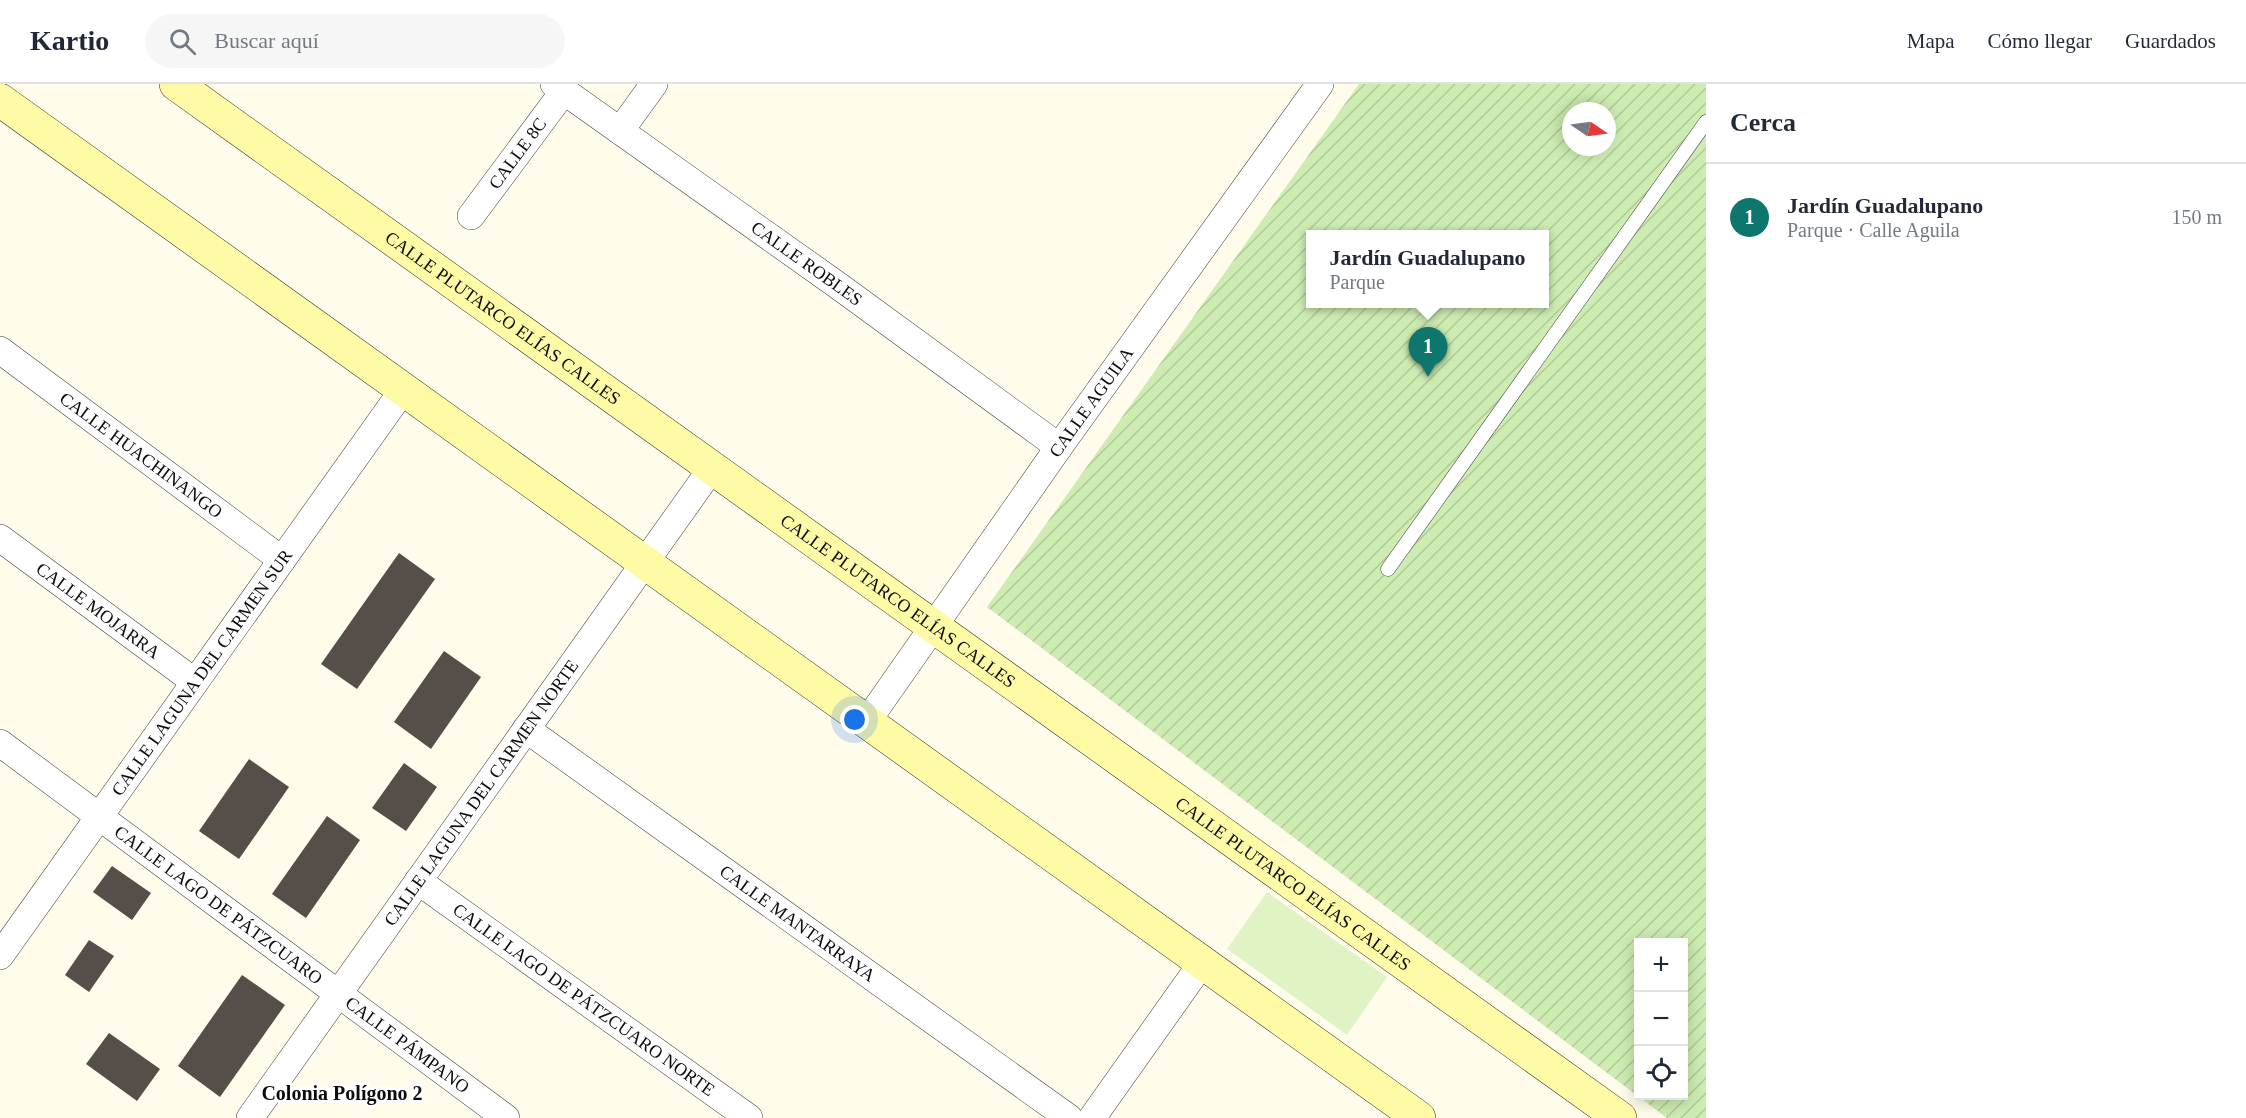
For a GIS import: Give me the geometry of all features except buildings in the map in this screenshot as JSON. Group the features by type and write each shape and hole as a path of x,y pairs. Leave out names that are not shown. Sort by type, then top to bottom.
{"main road":[{"name":"CALLE PLUTARCO ELÍAS CALLES","path":"176,84 1620,1118"},
{"path":"0,100 1419,1118"}],"street":[{"path":"620,131 654,84"},
{"name":"CALLE AGUILA","path":"866,723 1059,447 1320,84"},
{"name":"CALLE ROBLES","path":"559,88 849,293 1059,447"},
{"name":"CALLE 8C","path":"471,216 559,88"},
{"name":"CALLE HUACHINANGO","path":"0,350 282,560"},
{"name":"CALLE LAGUNA DEL CARMEN SUR","path":"4,942 100,815 403,390"},
{"name":"CALLE LAGUNA DEL CARMEN NORTE","path":"250,1118 712,468"},
{"name":"CALLE MOJARRA","path":"0,538 195,682"},
{"name":"CALLE MANTARRAYA","path":"526,729 1069,1118"},
{"name":"CALLE LAGO DE PÁTZCUARO","path":"0,743 339,992"},
{"name":"CALLE LAGO DE PÁTZCUARO NORTE","path":"418,881 749,1118"},
{"path":"1092,1118 1203,963"},
{"name":"CALLE PÁMPANO","path":"339,992 506,1118"}],"lane":[{"path":"1388,568 1706,122"}],"green space":[{"path":"1359,84 1706,84 1706,1118 1667,1118 1643,1100 1688,1100 1688,938 1634,938 1634,1093 987,607"},
{"path":"1267,892 1387,977 1347,1035 1227,949"}],"place":[{"name":"Jardín Guadalupano","path":"1428,377"}],"district":[{"name":"Colonia Polígono 2","path":"342,1093"}]}
